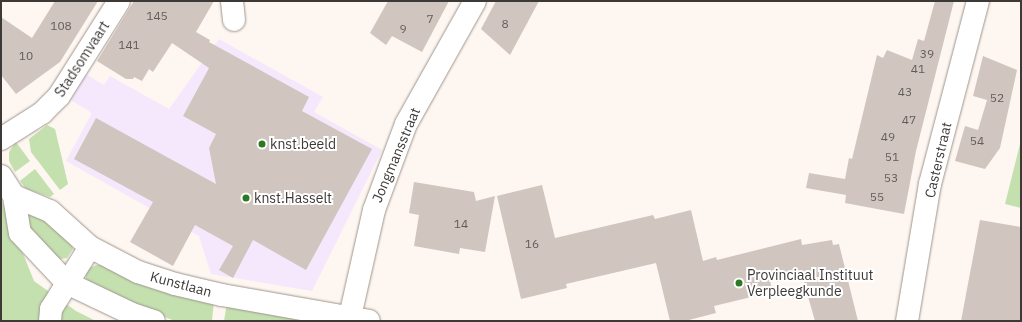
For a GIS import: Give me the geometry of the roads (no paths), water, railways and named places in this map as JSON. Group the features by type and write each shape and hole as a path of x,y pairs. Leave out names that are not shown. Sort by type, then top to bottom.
{"street":[{"name":"Stadsomvaart","path":"1,140 42,113 59,96 118,1"},
{"name":"Jongmansstraat","path":"356,320 374,210 406,124 475,1"},
{"name":"Casterstraat","path":"907,321 930,184 978,1"},
{"path":"1,176 14,196 20,233 67,283 132,314 154,321"},
{"name":"Kunstlaan","path":"14,196 50,211 90,247 138,272 175,284 222,295 356,320"},
{"path":"50,321 51,309 90,247"}],"place":[{"name":"knst.beeld","path":"262,144"},
{"name":"knst.Hasselt","path":"246,198"},
{"name":"Provinciaal Instituut Verpleegkunde","path":"739,283"}]}
